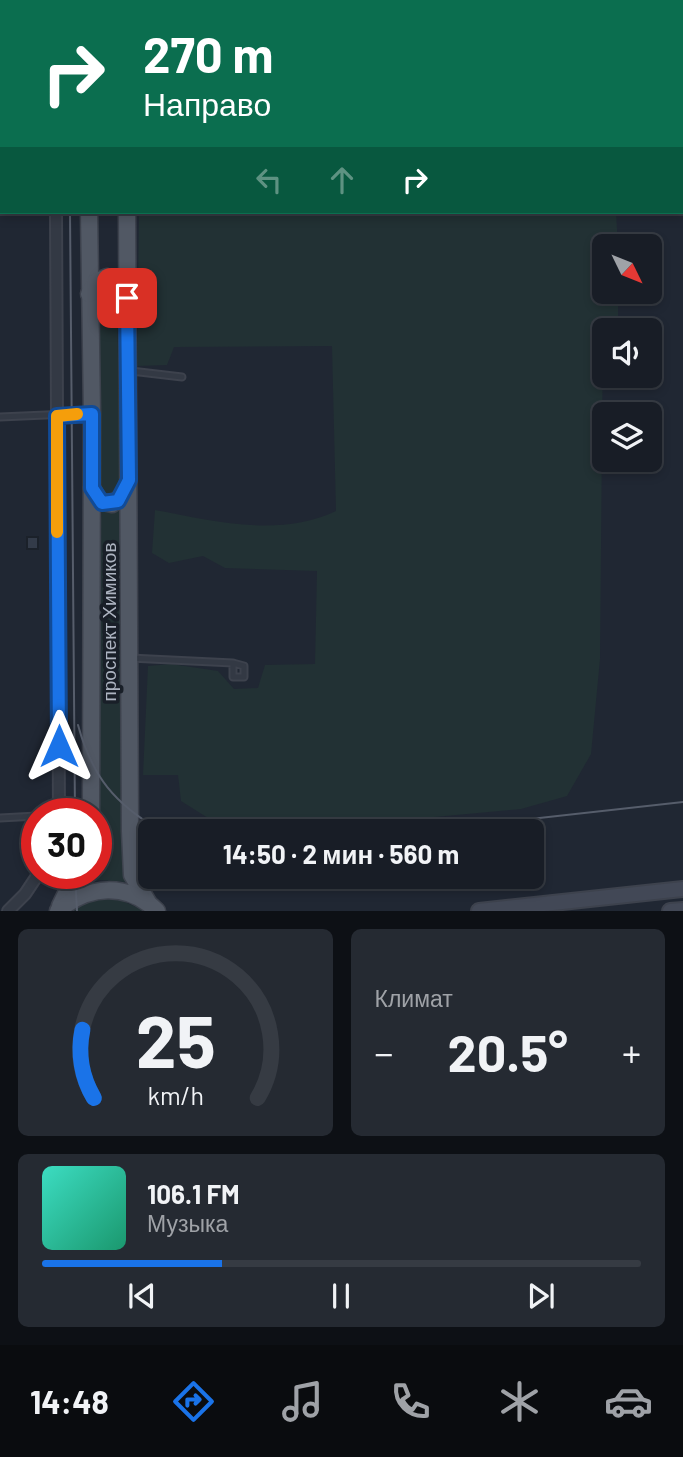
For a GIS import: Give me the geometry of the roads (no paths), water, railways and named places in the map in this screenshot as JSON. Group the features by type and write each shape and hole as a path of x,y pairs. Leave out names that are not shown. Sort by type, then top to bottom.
{"main road":[{"name":"проспект Химиков","path":"89,214 92,414 91,798"},
{"name":"проспект Химиков","path":"127,214 131,860 132,874 153,907"},
{"path":"89,294 95,282 107,277 120,282 127,298"},
{"path":"92,488 99,501 112,504 123,496 129,480"},
{"path":"58,911 68,889"},
{"path":"479,911 683,889"},
{"path":"58,911 75,897 102,890 118,890 153,907"},
{"path":"670,911 683,910"}],"street":[{"path":"55,214 59,798"},
{"path":"8,911 28,889"}],"lane":[{"path":"128,371 182,377"},
{"path":"0,416 92,414"},
{"path":"130,658 233,663"},
{"path":"0,818 21,817"}],"tram line":[{"path":"70,214 75,798"},
{"path":"78,725 90,760 98,774 118,799 142,819"},
{"path":"530,819 683,802"},
{"path":"76,889 77,911"}]}
